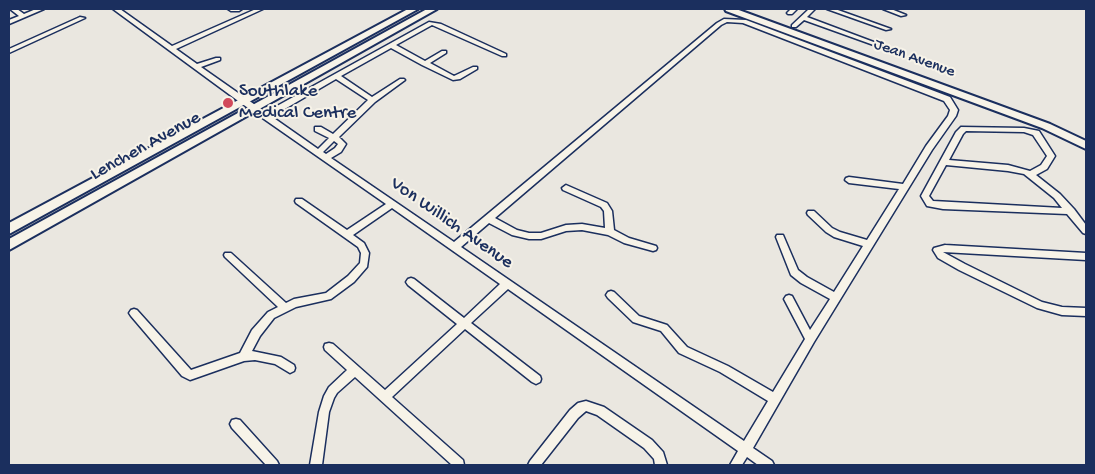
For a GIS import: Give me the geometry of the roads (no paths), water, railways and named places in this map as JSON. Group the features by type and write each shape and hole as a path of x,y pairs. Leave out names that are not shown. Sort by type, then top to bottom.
{"main road":[{"name":"Lenchen Avenue","path":"9,229 414,9"},
{"name":"Lenchen Avenue","path":"9,245 433,9"},
{"name":"Jean Avenue","path":"730,9 1050,120 1086,136"},
{"name":"Jean Avenue","path":"748,9 965,92 1086,145"}],"street":[{"path":"13,9 23,16"},
{"path":"9,22 41,9"},
{"name":"Von Willich Avenue","path":"116,9 173,48 244,101 746,450 761,463"},
{"path":"231,9 238,9"},
{"path":"173,48 260,9"},
{"path":"794,26 812,9"},
{"path":"830,9 888,29"},
{"path":"886,9 903,15"},
{"path":"9,43 12,49 82,18"},
{"path":"803,18 884,47"},
{"path":"455,247 719,24 729,20 744,21 942,96 950,102 954,110 952,116 905,187 810,339 736,465"},
{"path":"280,108 338,77 427,25 436,23 504,55"},
{"path":"392,46 453,78 458,78 475,68"},
{"path":"424,64 444,52"},
{"path":"198,66 218,59"},
{"path":"338,77 372,100"},
{"path":"335,138 372,100 402,80"},
{"path":"318,128 341,141 341,147 322,155"},
{"path":"1030,174 1044,167 1052,156 1039,136 1029,130 962,130 925,192 926,201 930,204 943,206 1070,211"},
{"path":"943,162 1014,169 1030,174 1057,196 1086,231"},
{"path":"849,180 905,187"},
{"path":"566,188 604,205 608,211 610,232"},
{"path":"244,356 256,333 272,315 284,307 328,296 358,272 364,264 365,253 361,245 299,201"},
{"path":"348,234 392,204"},
{"path":"811,213 837,235 870,244"},
{"path":"488,218 515,233 529,236 541,236 573,227 610,232 627,241 653,248"},
{"path":"780,237 794,272 804,280 836,298"},
{"path":"1086,256 945,248 937,250 941,256 1040,305 1062,311 1086,312"},
{"path":"228,255 284,307"},
{"path":"411,282 536,379"},
{"path":"385,397 507,284"},
{"path":"610,295 636,320 664,328 683,350 724,369 741,381 775,399"},
{"path":"789,299 810,339"},
{"path":"134,313 186,373 190,375 244,356 255,355 268,357 290,368"},
{"path":"329,347 459,464"},
{"path":"316,465 324,412 329,396 354,371"},
{"path":"534,465 574,414 586,406 600,411 648,444 659,456 661,465"},
{"path":"236,424 273,465"}],"place":[{"name":"Southlake Medical Centre","path":"228,103"}]}
